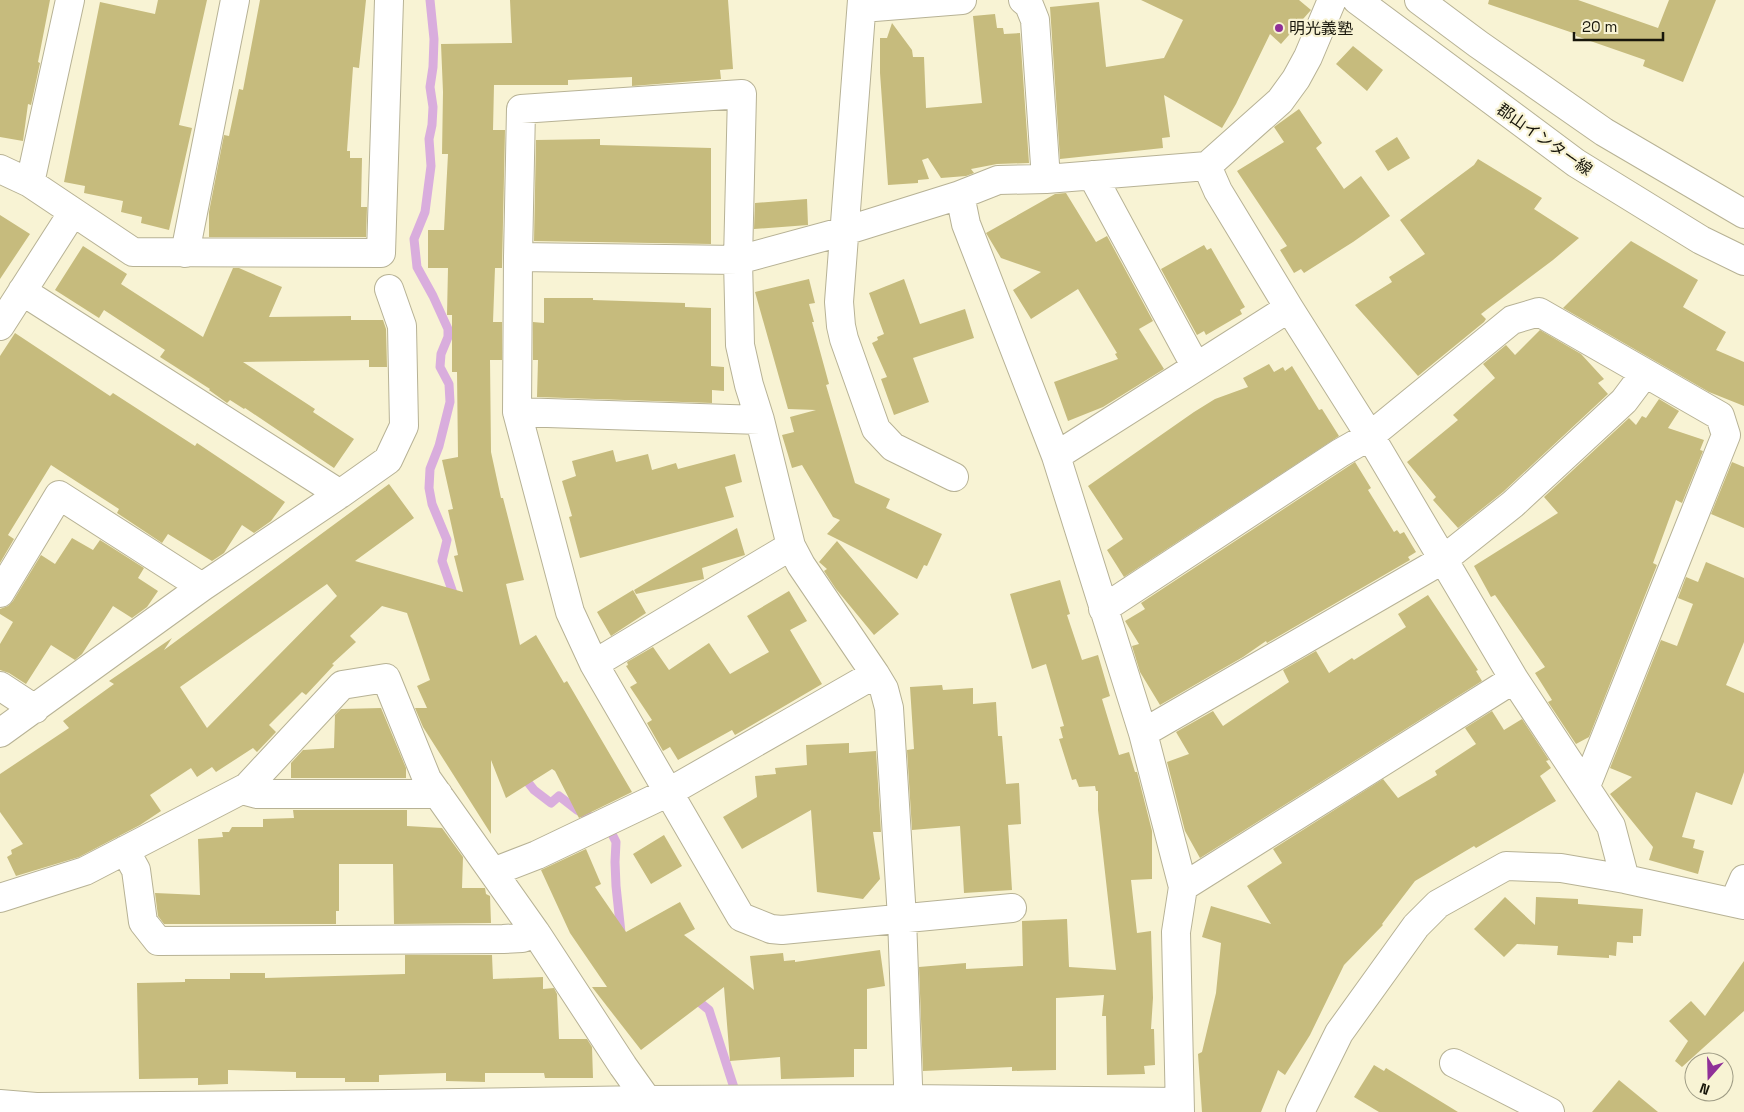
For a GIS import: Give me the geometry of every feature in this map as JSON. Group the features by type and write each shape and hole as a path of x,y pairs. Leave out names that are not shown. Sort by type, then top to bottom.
{"street":[{"path":"30,183 70,0"},
{"path":"185,253 235,0"},
{"path":"0,169 30,183 133,252 381,253 389,0"},
{"path":"954,477 893,447 880,434 872,420 844,339 839,302 862,4 962,0"},
{"path":"1023,0 1029,6 1036,20 1046,179"},
{"path":"518,257 738,260 845,231 960,195 998,180 1046,179 1207,166 1280,101 1296,80 1308,58 1332,0"},
{"name":"郡山インター線","path":"1357,0 1576,163 1701,240 1744,261"},
{"path":"1419,0 1478,44 1604,132 1744,214"},
{"path":"908,1106 902,918 889,708 884,689 876,674 801,565 791,546 760,420 749,385 740,345 738,260 742,94 521,109 517,412 570,612 594,664 741,917 771,929 782,930 902,918 1012,908"},
{"path":"1207,166 1218,191 1370,436 1514,679 1611,826 1625,879"},
{"path":"1092,175 1196,367"},
{"path":"0,1104 36,1107 391,1108 652,1106 1180,1107 1176,932 1183,887 1143,733 1056,456 966,224 960,195"},
{"path":"0,326 74,212"},
{"path":"0,733 202,587 388,460 404,426 402,326 389,288"},
{"path":"22,291 340,494"},
{"path":"1056,456 1289,308"},
{"path":"1103,609 1340,453 1370,436 1512,320 1539,312 1720,416 1726,435 1586,786"},
{"path":"1143,733 1444,560 1513,504 1624,401 1645,373"},
{"path":"517,412 760,420"},
{"path":"0,593 59,495 202,587"},
{"path":"594,664 791,546"},
{"path":"493,872 537,855 668,792 876,674"},
{"path":"0,898 85,871 242,790 247,787 342,684 386,678 427,779 536,933 652,1106"},
{"path":"1183,887 1514,679"},
{"path":"0,686 35,709"},
{"path":"242,790 257,794 438,794"},
{"path":"125,850 136,870 143,922 158,941 504,940 522,938 536,933"},
{"path":"1300,1112 1339,1032 1416,926 1438,904 1506,866 1561,868 1741,896"},
{"path":"1454,1063 1550,1112"}],"building":[{"path":"0,0 50,0 38,62 40,63 31,105 28,104 23,141 0,137"},
{"path":"158,0 207,0 179,125 192,128 169,230 141,223 142,217 121,212 123,201 84,193 85,186 64,182 100,2 155,14"},
{"path":"260,0 366,0 359,68 353,67 347,151 350,151 350,158 362,158 361,207 367,207 366,237 209,237 209,212 224,135 229,136 239,89 243,90"},
{"path":"510,0 728,0 733,69 720,70 721,79 632,86 632,77 568,80 568,85 494,85 493,130 505,130 502,268 495,268 493,322 502,322 502,360 490,360 491,452 501,498 503,498 524,580 506,584 520,645 536,635 564,683 567,681 632,792 579,818 555,771 552,769 506,798 491,760 491,834 423,727 415,708 427,708 417,686 430,680 407,613 382,606 350,636 356,642 332,664 334,665 306,695 302,692 269,725 276,732 257,752 253,748 216,772 212,767 197,777 191,768 150,795 161,811 140,825 79,857 16,876 7,857 12,854 11,850 23,844 0,812 0,774 69,728 63,721 114,684 109,681 172,638 164,650 389,484 414,518 355,561 463,592 454,556 458,555 448,510 453,509 442,460 458,457 457,372 452,372 452,315 447,315 448,268 428,268 428,230 444,230 448,154 442,154 443,92 441,44 512,43","holes":["327,584 337,596 207,728 180,687"]},
{"path":"1141,0 1299,0 1311,10 1281,44 1270,34 1236,104 1222,128 1164,95 1170,137 1162,138 1163,148 1060,159 1050,7 1099,2 1106,67 1164,58 1183,20"},
{"path":"1489,0 1578,0 1658,28 1669,0 1716,0 1683,82 1643,66 1645,60 1488,4"},
{"path":"995,14 997,28 1003,28 1004,34 1020,33 1029,163 997,164 971,169 974,173 966,176 941,178 928,158 922,160 929,179 918,180 918,183 888,185 880,73 880,38 887,38 892,23 912,50 913,57 924,57 926,108 982,103 973,16"},
{"path":"1353,46 1383,70 1367,91 1336,64"},
{"path":"1299,109 1322,143 1316,148 1344,189 1361,176 1390,216 1304,273 1301,269 1294,273 1280,250 1287,246 1237,171 1284,142 1274,127"},
{"path":"1397,137 1410,158 1388,171 1375,151"},
{"path":"600,139 600,145 711,148 711,244 534,241 536,140"},
{"path":"1478,159 1542,198 1534,209 1579,238 1481,314 1486,319 1484,322 1418,376 1355,305 1392,282 1389,277 1425,254 1400,220 1474,165"},
{"path":"1066,193 1096,242 1107,236 1153,321 1139,329 1164,369 1103,407 1068,421 1054,382 1118,359 1115,354 1117,353 1078,289 1031,319 1013,290 1041,272 1001,258 986,233 1055,194"},
{"path":"807,199 808,225 754,229 755,203"},
{"path":"0,215 30,234 0,279"},
{"path":"1631,241 1698,280 1683,307 1726,332 1716,350 1744,362 1744,406 1709,392 1563,308"},
{"path":"1204,245 1207,250 1211,248 1245,307 1240,310 1242,314 1206,335 1204,331 1197,335 1161,269"},
{"path":"83,246 127,274 121,284 203,337 233,268 239,268 282,287 269,317 351,316 351,320 383,320 386,329 387,367 369,367 369,360 243,362 315,409 313,412 354,439 334,468 245,408 230,400 227,403 210,389 160,357 165,350 104,310 99,318 55,290"},
{"path":"809,279 815,303 809,304 829,384 826,385 855,483 890,499 886,508 942,534 927,566 924,565 917,579 827,534 840,520 833,517 802,465 792,468 782,435 794,432 790,417 816,410 788,409 755,292"},
{"path":"904,279 920,324 965,309 974,338 913,358 929,402 894,415 881,379 887,377 872,343 878,340 877,337 884,334 869,293"},
{"path":"544,298 593,298 593,300 685,303 685,307 711,308 711,366 724,367 724,391 712,390 712,403 537,397 538,360 533,360 533,322 544,323"},
{"path":"1540,330 1581,354 1604,379 1598,383 1608,394 1503,492 1458,528 1433,500 1436,497 1407,462 1458,420 1453,415 1495,378 1483,364 1506,345 1515,355"},
{"path":"15,333 110,396 113,393 195,446 197,443 285,502 271,521 254,533 242,525 224,553 212,561 168,534 162,543 117,513 119,509 51,465 8,535 14,539 0,563 0,356"},
{"path":"1269,364 1274,372 1283,367 1285,371 1292,366 1319,410 1322,409 1339,436 1124,577 1107,550 1123,539 1088,486 1215,399 1248,387 1243,378"},
{"path":"1659,399 1679,411 1668,428 1704,440 1700,450 1703,451 1682,503 1676,500 1653,563 1657,565 1589,737 1576,744 1548,702 1552,700 1535,673 1545,667 1495,595 1491,597 1474,566 1558,513 1544,497 1629,418 1636,425 1642,416 1646,418"},
{"path":"613,450 616,462 648,454 652,470 676,463 678,469 735,454 742,482 725,487 734,517 580,558 569,517 572,516 562,481 576,476 572,461"},
{"path":"1355,462 1371,488 1368,490 1394,532 1397,530 1400,534 1404,532 1416,552 1408,557 1410,560 1267,643 1266,641 1243,657 1160,705 1140,672 1132,646 1139,644 1125,621 1145,609 1141,603"},
{"path":"1732,462 1744,467 1744,528 1711,514"},
{"path":"737,528 745,555 702,568 704,579 636,594 634,590"},
{"path":"72,538 93,550 100,540 144,568 138,578 158,591 147,607 132,618 113,606 82,654 75,660 51,645 26,684 9,673 0,670 0,644 13,622 0,614 0,609 8,606 13,601 41,555 55,564"},
{"path":"837,541 899,614 874,635 836,589 824,571 827,569 819,562"},
{"path":"1706,562 1744,578 1744,642 1726,685 1744,693 1744,772 1732,805 1696,792 1682,837 1695,840 1693,848 1704,851 1698,874 1649,860 1653,847 1610,794 1632,777 1610,768 1661,640 1677,646 1693,604 1678,598 1686,577 1698,582"},
{"path":"1060,580 1070,614 1067,615 1082,660 1098,655 1110,696 1102,699 1119,755 1129,752 1135,772 1137,772 1152,831 1152,879 1131,880 1137,933 1151,931 1153,998 1151,1029 1154,1029 1155,1065 1144,1066 1145,1074 1107,1075 1106,1016 1102,1016 1104,995 1056,998 1056,1070 1012,1071 1012,1067 923,1071 919,967 966,963 966,969 1023,966 1022,921 1067,919 1069,967 1116,970 1098,810 1098,791 1096,791 1095,786 1079,787 1076,779 1072,780 1059,739 1063,738 1060,727 1064,726 1046,664 1032,669 1010,594"},
{"path":"633,590 646,613 611,636 597,612"},
{"path":"789,591 807,621 790,630 822,684 735,735 732,730 678,760 670,747 663,751 647,723 652,720 630,687 637,683 626,666 628,665 627,662 653,647 669,670 709,643 730,674 769,652 747,616"},
{"path":"1428,595 1478,670 1476,671 1482,681 1200,858 1185,831 1167,762 1189,754 1176,732 1213,711 1223,726 1289,682 1283,670 1316,651 1329,673 1352,658 1354,660 1406,627 1398,614"},
{"path":"942,685 943,690 973,688 973,704 996,702 998,736 1002,736 1006,784 1019,783 1021,824 1008,825 1012,890 964,893 960,826 912,830 907,750 914,749 910,687"},
{"path":"381,708 406,768 406,778 291,778 291,763 303,750 334,748 335,715 341,709"},
{"path":"1492,711 1504,730 1522,719 1549,760 1546,761 1551,768 1540,776 1556,801 1415,881 1383,925 1344,965 1310,1035 1285,1075 1278,1070 1261,1112 1202,1112 1198,1054 1202,1052 1216,993 1221,943 1202,937 1211,906 1271,924 1247,886 1282,863 1273,849 1383,779 1398,798 1437,775 1435,771 1476,744 1465,728"},
{"path":"849,743 849,753 876,751 881,832 873,832 880,879 863,899 817,892 811,810 742,849 723,817 757,797 755,776 776,774 775,768 807,765 806,745"},
{"path":"293,810 407,810 407,826 442,828 463,857 462,888 485,888 486,894 490,896 491,923 394,924 393,864 339,864 339,911 336,911 336,924 164,924 158,916 155,893 200,895 198,839 223,837 222,832 229,832 232,827 263,827 263,819 294,818"},
{"path":"664,835 682,866 651,884 633,854"},
{"path":"586,849 601,884 595,887 626,932 680,902 695,929 684,935 754,990 750,956 783,953 784,961 795,960 795,962 880,950 885,986 867,989 867,1049 854,1049 854,1077 781,1079 780,1057 730,1061 724,987 641,1050 592,987 607,987 570,933 541,870"},
{"path":"1505,897 1535,925 1536,897 1578,899 1578,904 1643,909 1641,936 1633,936 1633,943 1617,942 1616,956 1609,955 1609,958 1557,955 1558,946 1517,944 1504,957 1474,929"},
{"path":"405,955 492,955 493,979 543,977 543,989 554,988 557,994 559,1039 587,1039 592,1047 593,1078 545,1078 544,1073 485,1073 485,1082 446,1081 446,1073 379,1075 379,1082 345,1082 345,1078 296,1078 296,1072 228,1070 228,1084 198,1085 198,1078 139,1079 137,983 185,982 185,979 230,979 230,973 265,973 265,978 405,974"},
{"path":"1744,961 1744,1011 1699,1052 1684,1052 1684,1065 1682,1067 1675,1061 1688,1041 1669,1021 1691,1001 1705,1016"},
{"path":"1374,1065 1384,1071 1386,1068 1458,1112 1379,1112 1354,1097"},
{"path":"1619,1080 1658,1112 1592,1112"}],"waterway":[{"path":"430,0 434,39 430,87 433,107 429,139 431,166 425,212 414,239 417,267 448,329 448,337 441,354 440,367 449,384 450,402 439,446 430,469 429,488 432,504 447,540 442,561 455,599"},
{"path":"523,776 534,790 551,803 559,796 577,810 608,826 616,842 616,886 621,933"},
{"path":"693,997 709,1010 737,1097"}],"place":[{"name":"明光義塾","path":"1279,28"}]}
